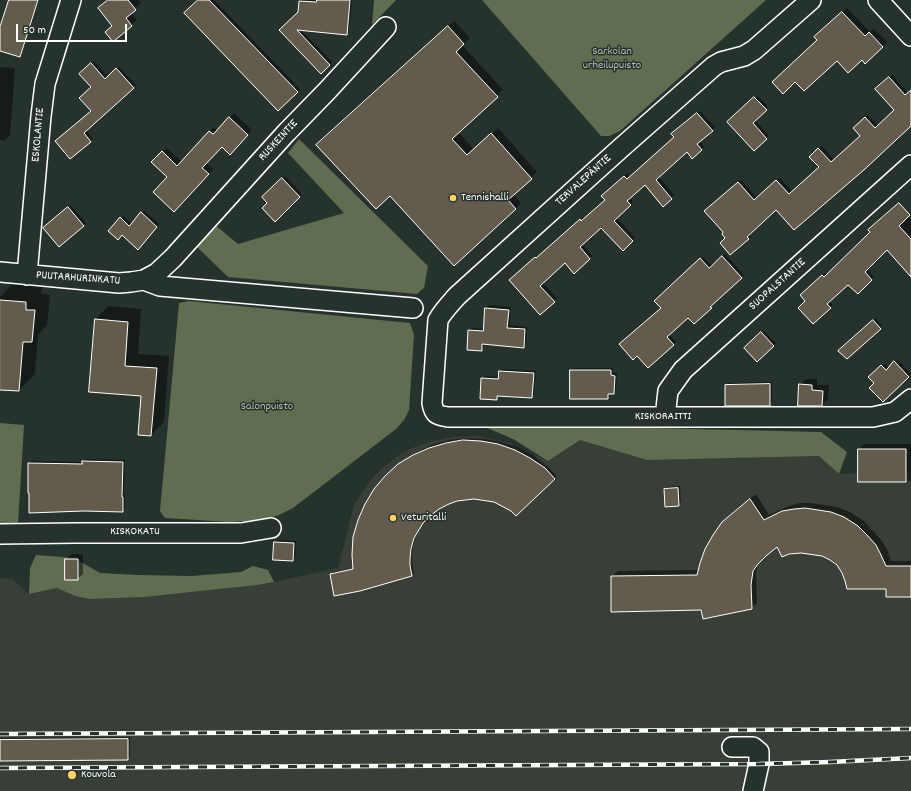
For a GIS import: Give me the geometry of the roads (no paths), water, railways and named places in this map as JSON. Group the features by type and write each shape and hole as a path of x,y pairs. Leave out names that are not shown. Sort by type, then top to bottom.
{"street":[{"name":"ESKOLANTIE","path":"27,274 45,84 71,0"},
{"name":"TERVALEPÄNTIE","path":"433,410 432,403 438,320 447,306 622,147 714,66 721,62 744,56 754,50 811,0"},
{"path":"878,0 911,36"},
{"name":"RUSKEINTIE","path":"173,258 286,132 326,92 386,27"},
{"name":"SUOPALSTANTIE","path":"664,417 668,391 683,370 911,165"},
{"name":"PUUTARHURINKATU","path":"0,272 119,283 144,280 157,272 173,258"},
{"path":"144,280 160,286 413,308"},
{"name":"KISKORAITTI","path":"433,410 438,415 448,417 873,417 895,412 911,399"},
{"name":"KISKOKATU","path":"0,534 241,532 270,528"},
{"path":"732,747 753,747 759,752 759,764 753,791"}],"railway":[{"path":"0,734 911,729"},
{"path":"0,768 759,764 911,758"}],"place":[{"name":"Tennishalli","path":"453,198"},
{"name":"Veturitalli","path":"393,518"},
{"name":"Kouvola","path":"72,775"}],"park label":[{"name":"Sarkolan urheilupuisto","path":"612,59"},
{"name":"Salonpuisto","path":"267,407"}]}
